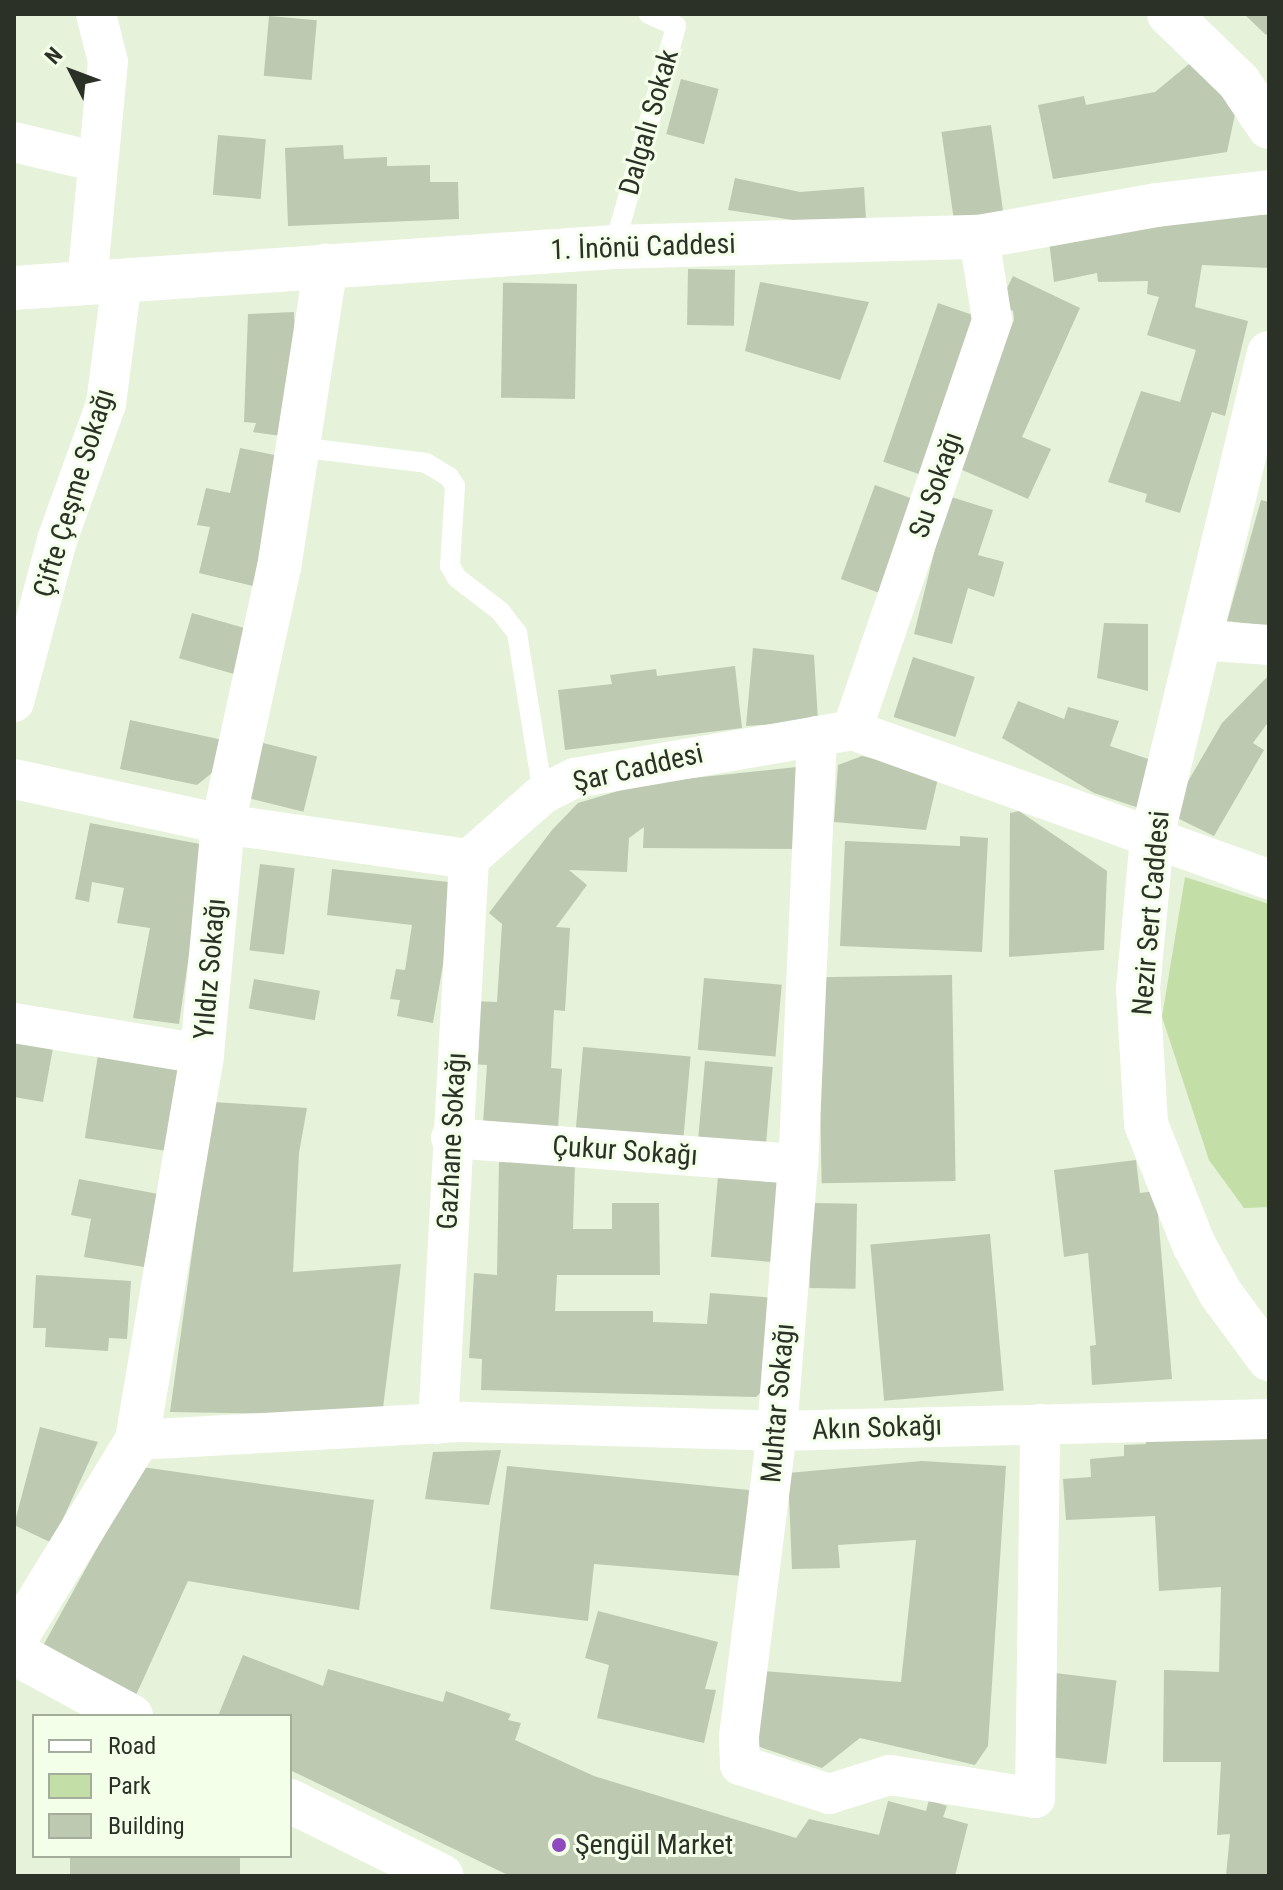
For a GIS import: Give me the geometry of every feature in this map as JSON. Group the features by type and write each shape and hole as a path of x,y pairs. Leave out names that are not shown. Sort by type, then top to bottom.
{"street":[{"name":"Çifte Çeşme Sokağı","path":"14,702 57,540 106,404 104,282 97,162 108,62 96,14"},
{"path":"1169,14 1239,82 1269,127"},
{"path":"14,142 97,162"},
{"name":"1. İnönü Caddesi","path":"14,288 614,247 979,237 1157,205 1269,192"},
{"name":"Su Sokağı","path":"835,733 992,320 979,237"},
{"name":"Yıldız Sokağı","path":"14,1641 137,1440 202,1054 223,824 279,568 326,266"},
{"name":"Nezir Sert Caddesi","path":"1269,353 1152,838 1138,988 1146,1124 1194,1245 1221,1294 1269,1359"},
{"path":"1198,640 1269,645"},
{"name":"Şar Caddesi","path":"469,859 543,794 575,778 835,733 1269,879"},
{"name":"Muhtar Sokağı","path":"835,733 777,1431 739,1737 740,1765 829,1794 890,1775 1035,1798 1040,1424"},
{"path":"14,779 223,824 469,859"},
{"name":"Gazhane Sokağı","path":"438,1424 451,1138 469,859"},
{"path":"14,1023 202,1054"},
{"name":"Çukur Sokağı","path":"451,1138 798,1164"},
{"name":"Akın Sokağı","path":"137,1440 438,1424 777,1431 1269,1419"},
{"path":"14,1653 127,1714"},
{"path":"292,1802 442,1876"}],"lane":[{"name":"Dalgalı Sokak","path":"614,247 676,26 649,14"},
{"path":"298,447 426,463 449,477 455,486 450,566 457,578 500,611 517,633 543,794"}],"green space":[{"path":"1185,877 1269,904 1269,1207 1244,1208 1209,1160 1162,1017"}],"building":[{"path":"1244,14 1269,14 1269,31 1266,35"},
{"path":"269,16 317,20 312,80 264,76"},
{"path":"1189,64 1237,105 1227,152 1053,179 1038,105 1084,96 1086,105 1155,92"},
{"path":"681,79 719,89 704,144 666,134"},
{"path":"991,125 1003,212 954,219 941,132"},
{"path":"218,135 266,139 261,199 213,195"},
{"path":"343,145 344,159 387,157 387,166 430,165 430,182 458,182 459,219 288,226 285,148"},
{"path":"735,178 800,192 864,187 866,220 793,220 728,210"},
{"path":"1206,211 1269,215 1269,268 1202,265 1195,307 1248,321 1225,416 1212,412 1180,513 1145,502 1147,494 1108,482 1141,391 1180,402 1196,350 1147,335 1159,297 1147,294 1148,281 1098,282 1097,273 1054,282 1049,241"},
{"path":"688,269 735,270 734,326 687,325"},
{"path":"1013,276 1080,308 1022,437 1051,449 1028,499 951,465 1014,320 1013,311 999,304"},
{"path":"760,282 869,302 840,380 745,351"},
{"path":"503,283 577,284 575,399 501,398"},
{"path":"938,303 978,317 923,476 883,462"},
{"path":"294,312 296,379 289,437 253,432 256,423 244,422 248,314"},
{"path":"240,448 284,457 253,586 199,573 210,527 197,525 206,488 230,493"},
{"path":"875,485 917,500 883,594 841,579"},
{"path":"948,496 993,510 978,555 1004,562 994,597 968,588 952,644 914,634"},
{"path":"1261,500 1269,502 1269,626 1227,621"},
{"path":"192,613 248,629 235,674 179,658"},
{"path":"1104,623 1148,624 1148,691 1097,678"},
{"path":"753,648 814,655 818,721 746,726"},
{"path":"913,657 975,677 955,737 894,717"},
{"path":"735,666 742,728 565,750 558,690 612,684 610,675 656,669 657,676"},
{"path":"1269,675 1269,721 1253,743 1264,750 1214,836 1169,814 1222,723"},
{"path":"1018,701 1064,719 1068,707 1119,721 1110,746 1157,762 1142,809 1094,793 1002,738"},
{"path":"130,720 223,740 218,768 197,785 120,769"},
{"path":"259,742 317,757 303,812 245,797"},
{"path":"862,756 939,774 926,830 834,822 838,765"},
{"path":"806,766 797,849 643,848 644,827 629,838 627,872 569,870 587,885 556,927 570,928 565,1011 554,1010 551,1068 562,1069 558,1128 483,1123 487,1065 471,1064 474,1001 497,1002 502,924 489,913 552,830 578,803 645,783"},
{"path":"1019,811 1107,871 1104,950 1009,957 1010,813"},
{"path":"90,823 205,845 179,1024 133,1018 150,928 117,923 124,888 92,882 89,902 75,899"},
{"path":"960,836 988,838 982,952 840,946 845,841 960,846"},
{"path":"260,864 295,868 284,955 249,950"},
{"path":"332,869 457,883 433,1023 397,1016 400,1000 390,999 396,969 405,970 412,925 327,915"},
{"path":"952,975 956,1181 822,1183 818,977"},
{"path":"704,978 782,985 775,1057 698,1050"},
{"path":"254,979 320,991 315,1020 249,1009"},
{"path":"14,1041 53,1048 43,1102 14,1097"},
{"path":"583,1047 691,1056 684,1137 576,1128"},
{"path":"98,1055 180,1068 167,1151 85,1138"},
{"path":"705,1061 773,1067 766,1146 698,1140"},
{"path":"213,1102 307,1108 299,1153 293,1272 401,1264 382,1416 170,1412"},
{"path":"1136,1160 1140,1193 1156,1191 1172,1379 1092,1385 1090,1346 1096,1345 1088,1253 1064,1257 1054,1170"},
{"path":"499,1162 575,1163 573,1229 612,1229 612,1203 659,1203 660,1275 557,1275 555,1311 653,1311 653,1322 707,1324 710,1293 776,1298 769,1385 756,1397 481,1390 482,1359 469,1358 474,1273 497,1275"},
{"path":"718,1176 780,1181 773,1262 711,1257"},
{"path":"79,1179 158,1194 144,1267 84,1257 91,1219 71,1215"},
{"path":"811,1203 857,1204 856,1289 810,1288"},
{"path":"990,1234 1004,1390 884,1401 870,1244"},
{"path":"36,1275 131,1281 127,1339 109,1338 108,1351 45,1347 46,1328 33,1328"},
{"path":"1269,1426 1269,1876 1226,1876 1230,1834 1217,1835 1221,1762 1163,1762 1164,1670 1219,1672 1221,1587 1159,1591 1155,1516 1066,1520 1063,1479 1091,1477 1090,1459 1124,1456 1124,1445 1146,1444 1146,1435"},
{"path":"40,1427 98,1442 52,1543 14,1525"},
{"path":"501,1450 489,1505 425,1499 433,1452"},
{"path":"922,1461 1006,1466 988,1746 975,1765 860,1738 822,1768 757,1746 763,1671 901,1682 916,1540 838,1545 840,1568 792,1569 788,1473"},
{"path":"507,1466 749,1490 743,1576 594,1564 588,1621 490,1609"},
{"path":"142,1467 374,1500 359,1610 188,1581 136,1695 44,1644"},
{"path":"598,1611 718,1642 705,1689 716,1690 704,1743 597,1718 609,1665 585,1658"},
{"path":"243,1655 323,1686 328,1669 443,1702 446,1691 511,1714 508,1720 521,1723 515,1740 594,1776 796,1838 809,1819 879,1835 888,1801 926,1811 929,1800 947,1806 943,1817 968,1824 955,1876 510,1876 292,1771 292,1714 219,1714"},
{"path":"1047,1672 1116,1681 1106,1764 1037,1755"},
{"path":"70,1858 240,1858 240,1876 70,1876"}],"place":[{"name":"Şengül Market","path":"559,1845"}]}
